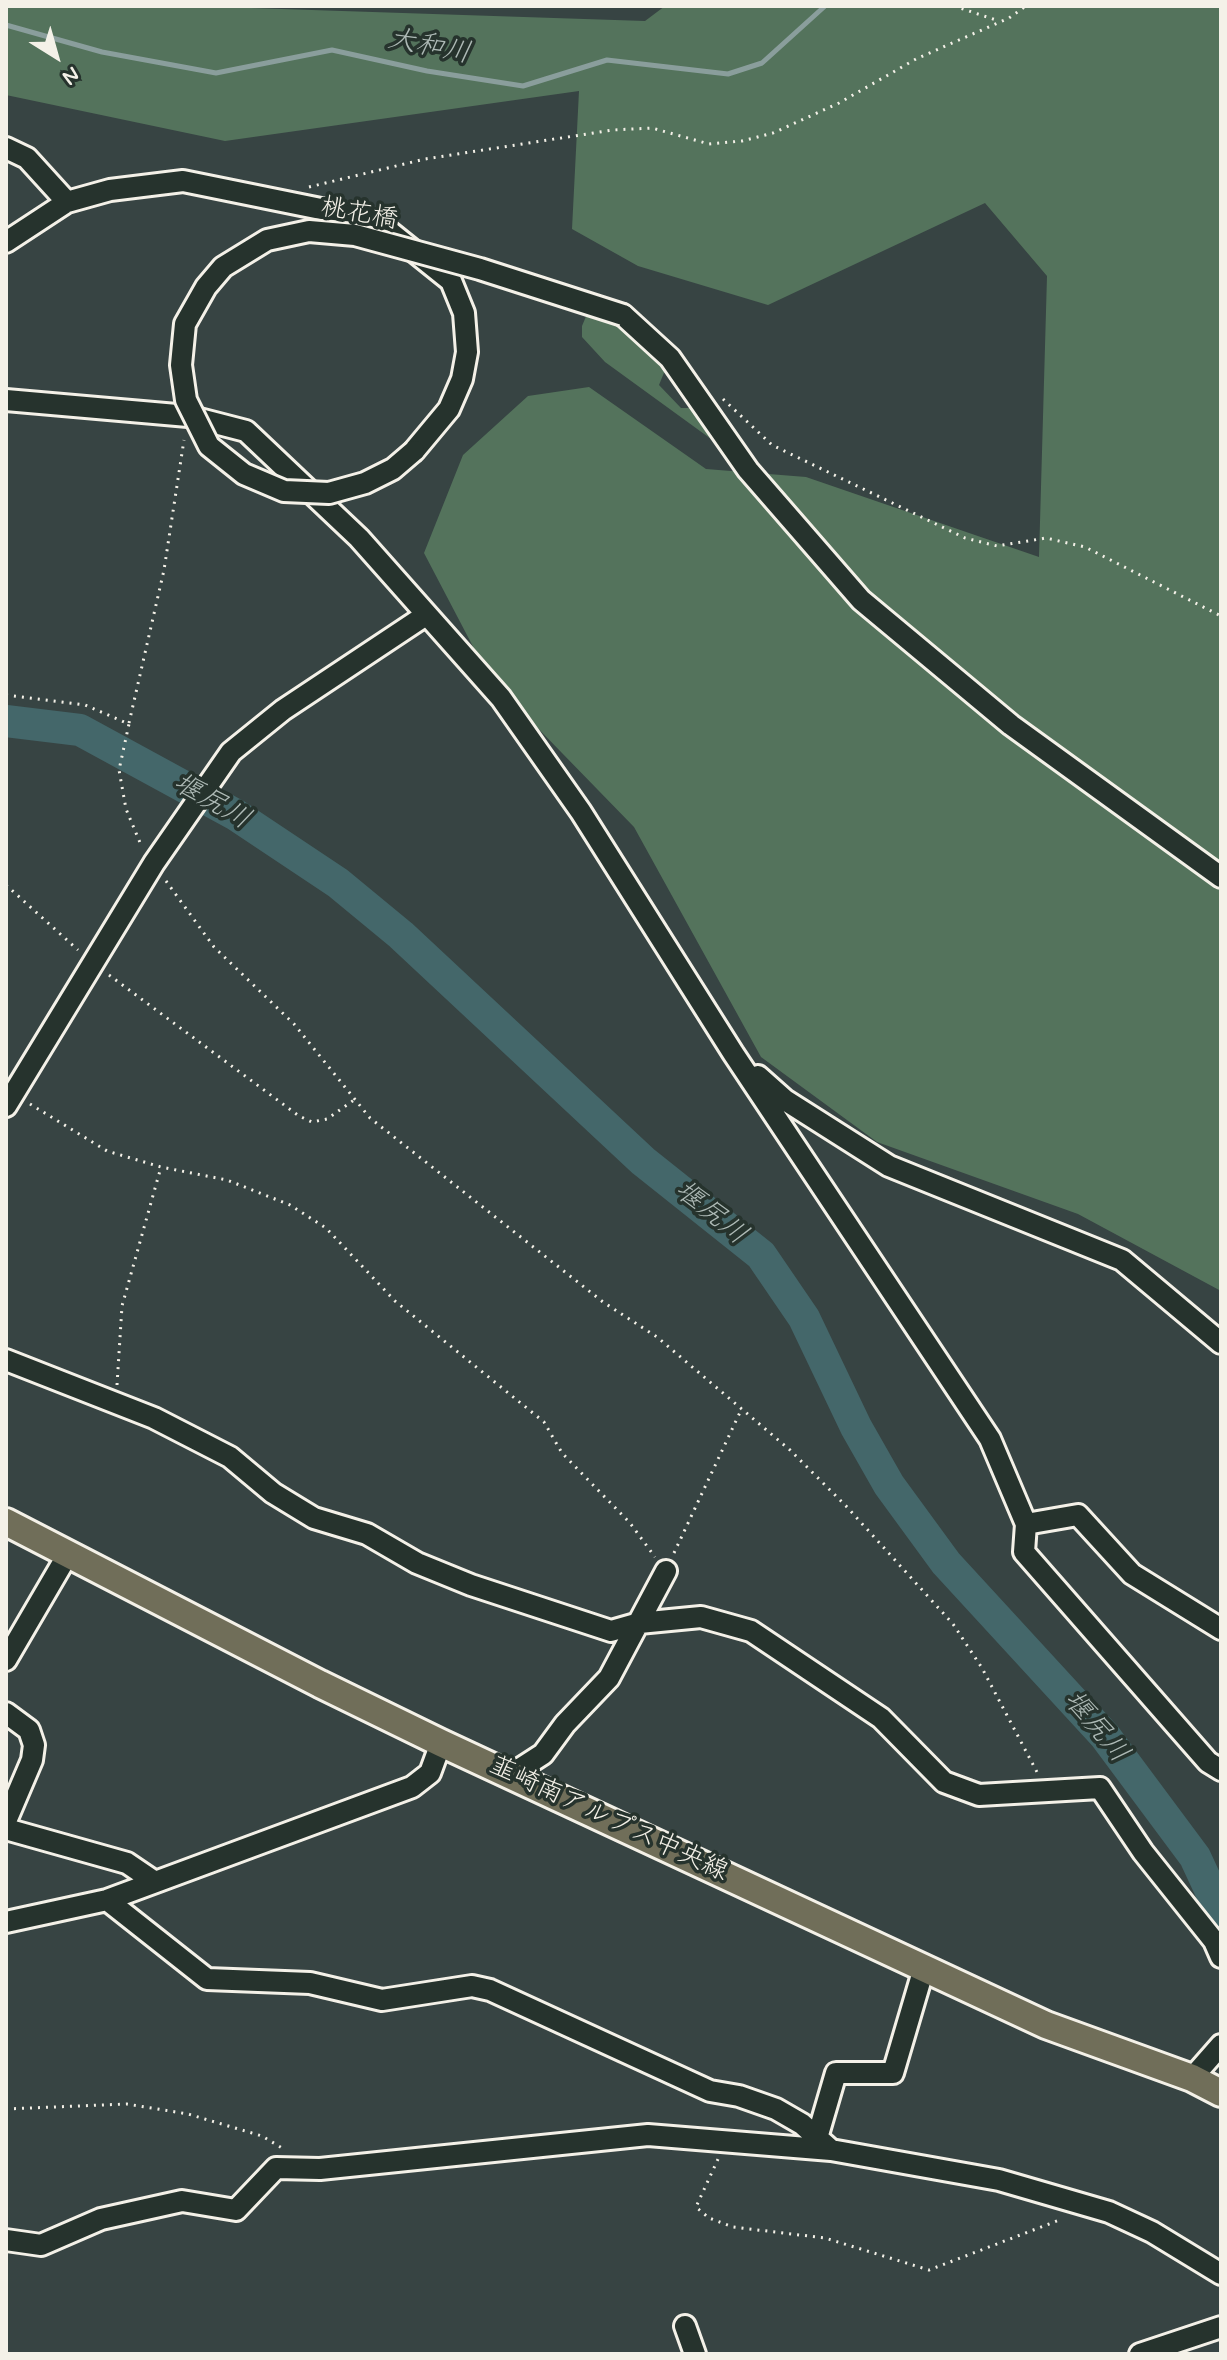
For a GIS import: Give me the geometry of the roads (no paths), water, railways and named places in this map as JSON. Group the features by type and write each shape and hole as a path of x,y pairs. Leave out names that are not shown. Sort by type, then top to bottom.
{"main road":[{"name":"韮崎南アルプス中央線","path":"6,1522 441,1743 1046,2025 1192,2078 1221,2093"}],"street":[{"path":"6,148 27,158 67,202"},
{"name":"桃花橋","path":"6,242 67,202 110,190 183,181 375,220 451,281 464,313 467,352 462,379 449,409 414,451 393,469 365,483 329,493 284,491 244,474 209,446 186,400 181,365 185,324 206,287 223,267 267,240 309,231 355,235 383,243 623,315 670,358 748,470 861,600 1011,725 1221,877"},
{"path":"6,400 188,416 246,431 359,538 501,698 990,1439 1026,1524 1024,1552 1208,1762 1221,1770"},
{"path":"10,1100 154,863 231,752 283,710 426,615"},
{"path":"733,1053 785,1100 889,1166 1122,1260 1221,1343"},
{"path":"6,1360 154,1418 230,1457 273,1493 314,1518 367,1534 430,1569 611,1631 639,1623 701,1617 751,1631 881,1718 944,1782 979,1795 1100,1788 1143,1852 1214,1941 1221,1957"},
{"path":"1026,1524 1078,1515 1132,1574 1221,1629"},
{"path":"6,1660 68,1554"},
{"path":"512,1774 543,1754 565,1724 609,1678 666,1571"},
{"path":"6,1713 29,1730 34,1745 32,1760 6,1821"},
{"path":"6,1922 107,1900 412,1787 430,1773 441,1743"},
{"path":"6,1829 127,1863 155,1882"},
{"path":"107,1900 207,1979 310,1983 382,2000 472,1986 490,1990 710,2091 739,2096 776,2109 824,2144"},
{"path":"824,2144 836,2073 893,2073 924,1968"},
{"path":"1192,2078 1221,2045"},
{"path":"6,2240 41,2245 101,2219 182,2201 236,2210 276,2168 320,2169 648,2135 824,2144 999,2180 1096,2208 1152,2232 1221,2274"},
{"path":"685,2326 695,2354"},
{"path":"1140,2354 1221,2327"}],"waterway":[{"name":"大和川","path":"6,25 102,52 216,73 332,50 427,71 523,86 607,60 728,74 762,63 825,6"},
{"name":"堰尻川","path":"6,721 80,730 236,815 338,883 401,935 643,1161 761,1255 804,1318 856,1427 889,1485 946,1563 1105,1736 1195,1857 1221,1913"}]}
